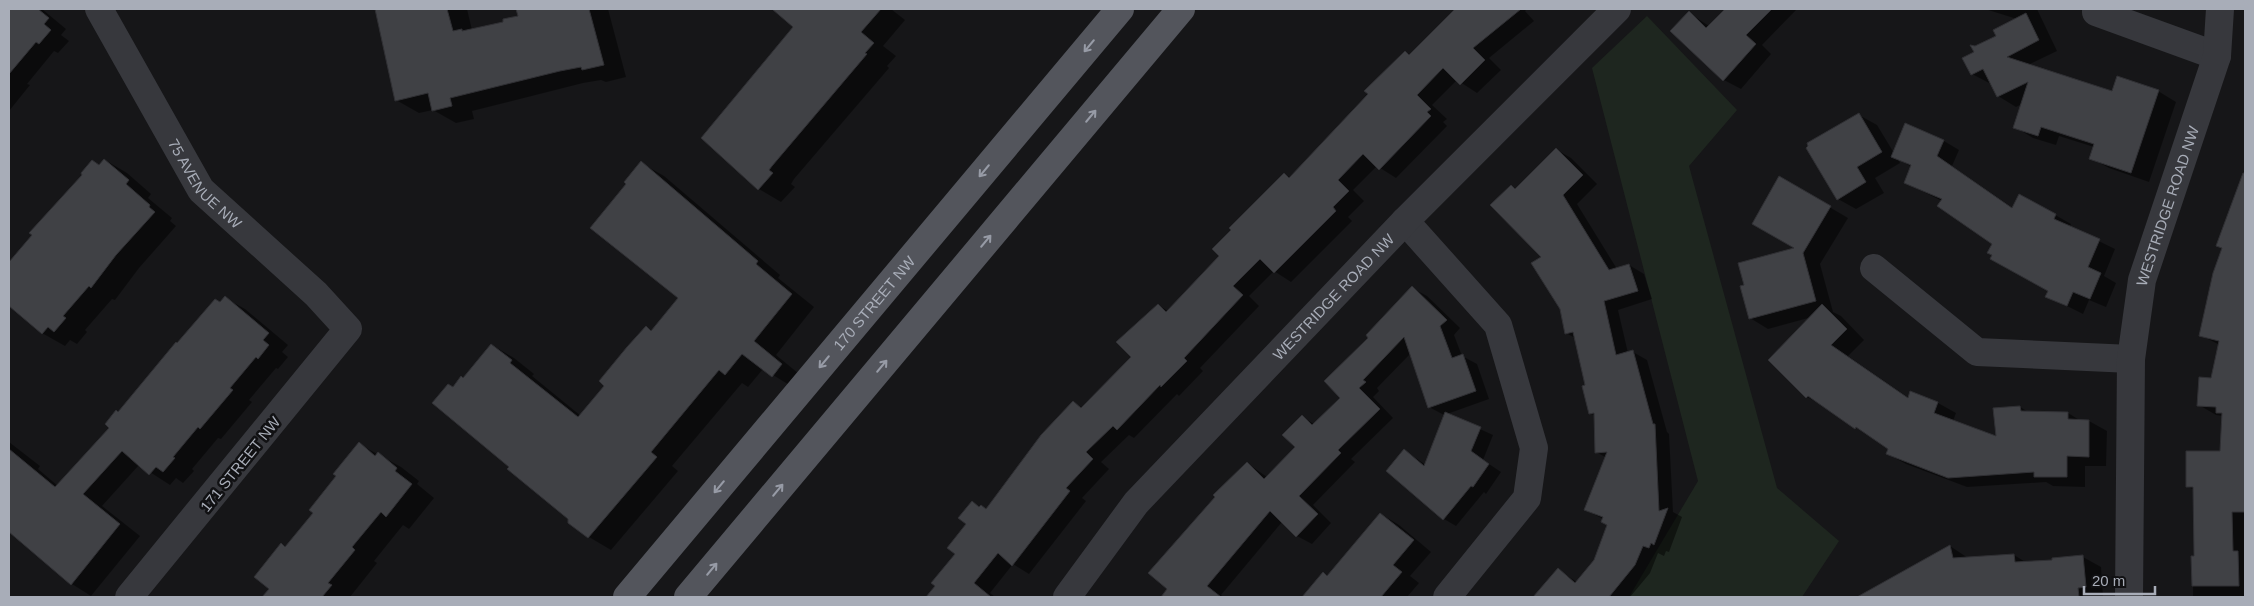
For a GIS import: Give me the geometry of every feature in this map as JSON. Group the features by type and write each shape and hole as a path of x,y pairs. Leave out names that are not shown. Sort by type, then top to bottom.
{"main road":[{"name":"170 STREET NW","path":"627,597 1120,9"},
{"path":"688,597 1181,9"}],"street":[{"name":"75 AVENUE NW","path":"99,9 201,190 316,294 348,329"},
{"name":"WESTRIDGE ROAD NW","path":"1067,597 1136,503 1405,221 1617,9"},
{"name":"WESTRIDGE ROAD NW","path":"2129,597 2132,359 2142,280 2217,56 2220,9"},
{"path":"2096,12 2217,56"},
{"path":"1405,221 1498,325 1534,448 1527,498 1447,597"},
{"path":"1874,268 1977,352 2132,359"},
{"name":"171 STREET NW","path":"129,597 315,372 348,329"}],"shaded area":[{"path":"1647,16 1737,110 1689,166 1777,488 1839,541 1802,597 1629,597 1698,481 1592,68"}],"building":[{"path":"9,9 38,9 49,18 44,24 51,30 39,44 36,42 9,74"},
{"path":"375,9 447,9 453,31 462,29 462,31 503,22 503,19 518,16 516,9 589,9 604,65 582,70 581,67 560,71 450,98 452,106 432,111 428,93 395,101"},
{"path":"772,9 881,9 861,32 874,43 865,53 867,54 772,166 769,170 773,173 758,190 701,138 793,27"},
{"path":"1455,9 1521,9 1473,48 1485,60 1460,85 1443,68 1417,95 1431,109 1427,112 1431,116 1379,170 1363,154 1338,180 1349,191 1333,207 1336,211 1274,273 1260,259 1233,286 1243,295 1184,358 1187,361 1161,387 1160,385 1117,430 1113,426 1086,452 1093,459 1066,488 1070,491 1012,566 998,553 974,583 991,597 926,597 935,586 931,583 955,554 947,548 966,524 958,518 972,501 979,507 981,505 986,509 1041,435 1073,401 1081,408 1131,357 1116,342 1158,304 1166,312 1219,256 1212,249 1231,230 1229,228 1284,173 1289,178 1368,94 1364,91 1405,51 1409,55"},
{"path":"1725,9 1772,9 1746,35 1756,44 1723,81 1670,31 1689,11 1706,28"},
{"path":"2026,13 2039,40 2007,57 2112,91 2117,76 2159,90 2131,173 2089,159 2094,144 2041,127 2038,136 2013,128 2028,82 1997,97 1983,69 1971,75 1962,58 1974,52 1970,45 1975,46 1996,36 1993,30"},
{"path":"1859,113 1882,152 1857,167 1866,182 1837,200 1806,148 1808,146 1807,143"},
{"path":"1905,123 1944,140 1937,156 2012,208 2019,194 2056,214 2054,219 2100,239 2088,267 2101,273 2090,299 2073,292 2067,306 2045,297 2048,291 1990,259 1992,255 1987,253 1992,244 1937,206 1942,199 1904,183 1911,165 1891,157"},
{"path":"1556,148 1583,175 1563,195 1609,270 1629,264 1638,291 1604,301 1616,355 1633,350 1653,424 1655,424 1659,511 1668,508 1654,545 1651,543 1649,548 1643,546 1635,565 1609,597 1533,597 1558,568 1575,583 1594,560 1607,525 1601,522 1603,517 1584,510 1607,452 1595,453 1594,413 1589,414 1582,386 1585,385 1573,332 1565,334 1560,309 1531,263 1541,257 1490,205 1511,185 1515,189"},
{"path":"104,159 129,180 126,184 150,205 149,207 155,212 116,255 91,288 89,286 63,316 66,318 54,332 48,327 42,334 9,306 9,262 32,235 29,233 82,175 81,173 92,160 99,165"},
{"path":"641,161 758,261 756,264 792,294 754,341 782,364 772,377 742,354 725,375 719,370 651,452 657,457 588,538 568,523 568,519 507,469 509,467 432,403 448,384 453,387 461,376 463,378 491,344 512,360 510,363 578,417 604,386 599,381 627,347 646,326 651,331 678,298 590,228 626,184 624,182"},
{"path":"2243,173 2245,173 2245,512 2232,512 2233,551 2238,551 2239,586 2192,586 2191,556 2194,556 2193,487 2186,487 2186,451 2220,451 2222,413 2216,413 2216,407 2197,406 2199,377 2211,378 2219,341 2199,336 2213,273 2222,248 2216,246"},
{"path":"1779,176 1831,206 1803,253 1816,301 1749,319 1740,286 1744,285 1738,263 1794,248 1752,224"},
{"path":"1412,286 1447,320 1440,326 1452,358 1463,354 1476,391 1428,408 1404,337 1363,380 1366,382 1359,388 1380,409 1338,450 1341,453 1299,496 1318,514 1296,537 1270,511 1207,586 1221,597 1161,597 1167,589 1148,573 1215,497 1213,495 1247,462 1264,479 1295,447 1282,435 1302,415 1312,425 1340,398 1324,381 1368,338 1366,335"},
{"path":"225,296 269,333 263,340 269,345 258,359 256,357 230,388 233,390 200,429 198,427 163,472 156,467 149,475 122,451 83,494 120,524 71,585 9,532 9,449 55,487 109,428 105,424 116,410 118,412 176,342 215,299 220,302"},
{"path":"1822,304 1847,329 1831,345 1908,398 1910,391 1938,402 1934,413 1996,436 1993,408 2020,406 2021,411 2068,412 2068,419 2089,420 2089,457 2067,456 2067,477 2034,477 2034,472 1948,478 1886,454 1888,449 1856,427 1855,429 1808,396 1806,398 1768,360"},
{"path":"1445,412 1481,427 1471,451 1489,464 1473,487 1471,486 1443,520 1386,471 1404,449 1424,466"},
{"path":"359,442 375,456 378,452 397,468 395,471 412,484 386,517 381,512 352,547 355,550 328,583 332,585 322,597 262,597 269,589 254,577 281,543 285,547 313,513 309,510 336,476 333,474"},
{"path":"1380,513 1414,540 1393,565 1402,572 1381,597 1302,597 1323,572 1327,576"},
{"path":"1950,545 1953,558 2014,554 2015,562 2052,560 2052,558 2083,555 2086,587 2078,588 2079,597 1857,597"}]}
